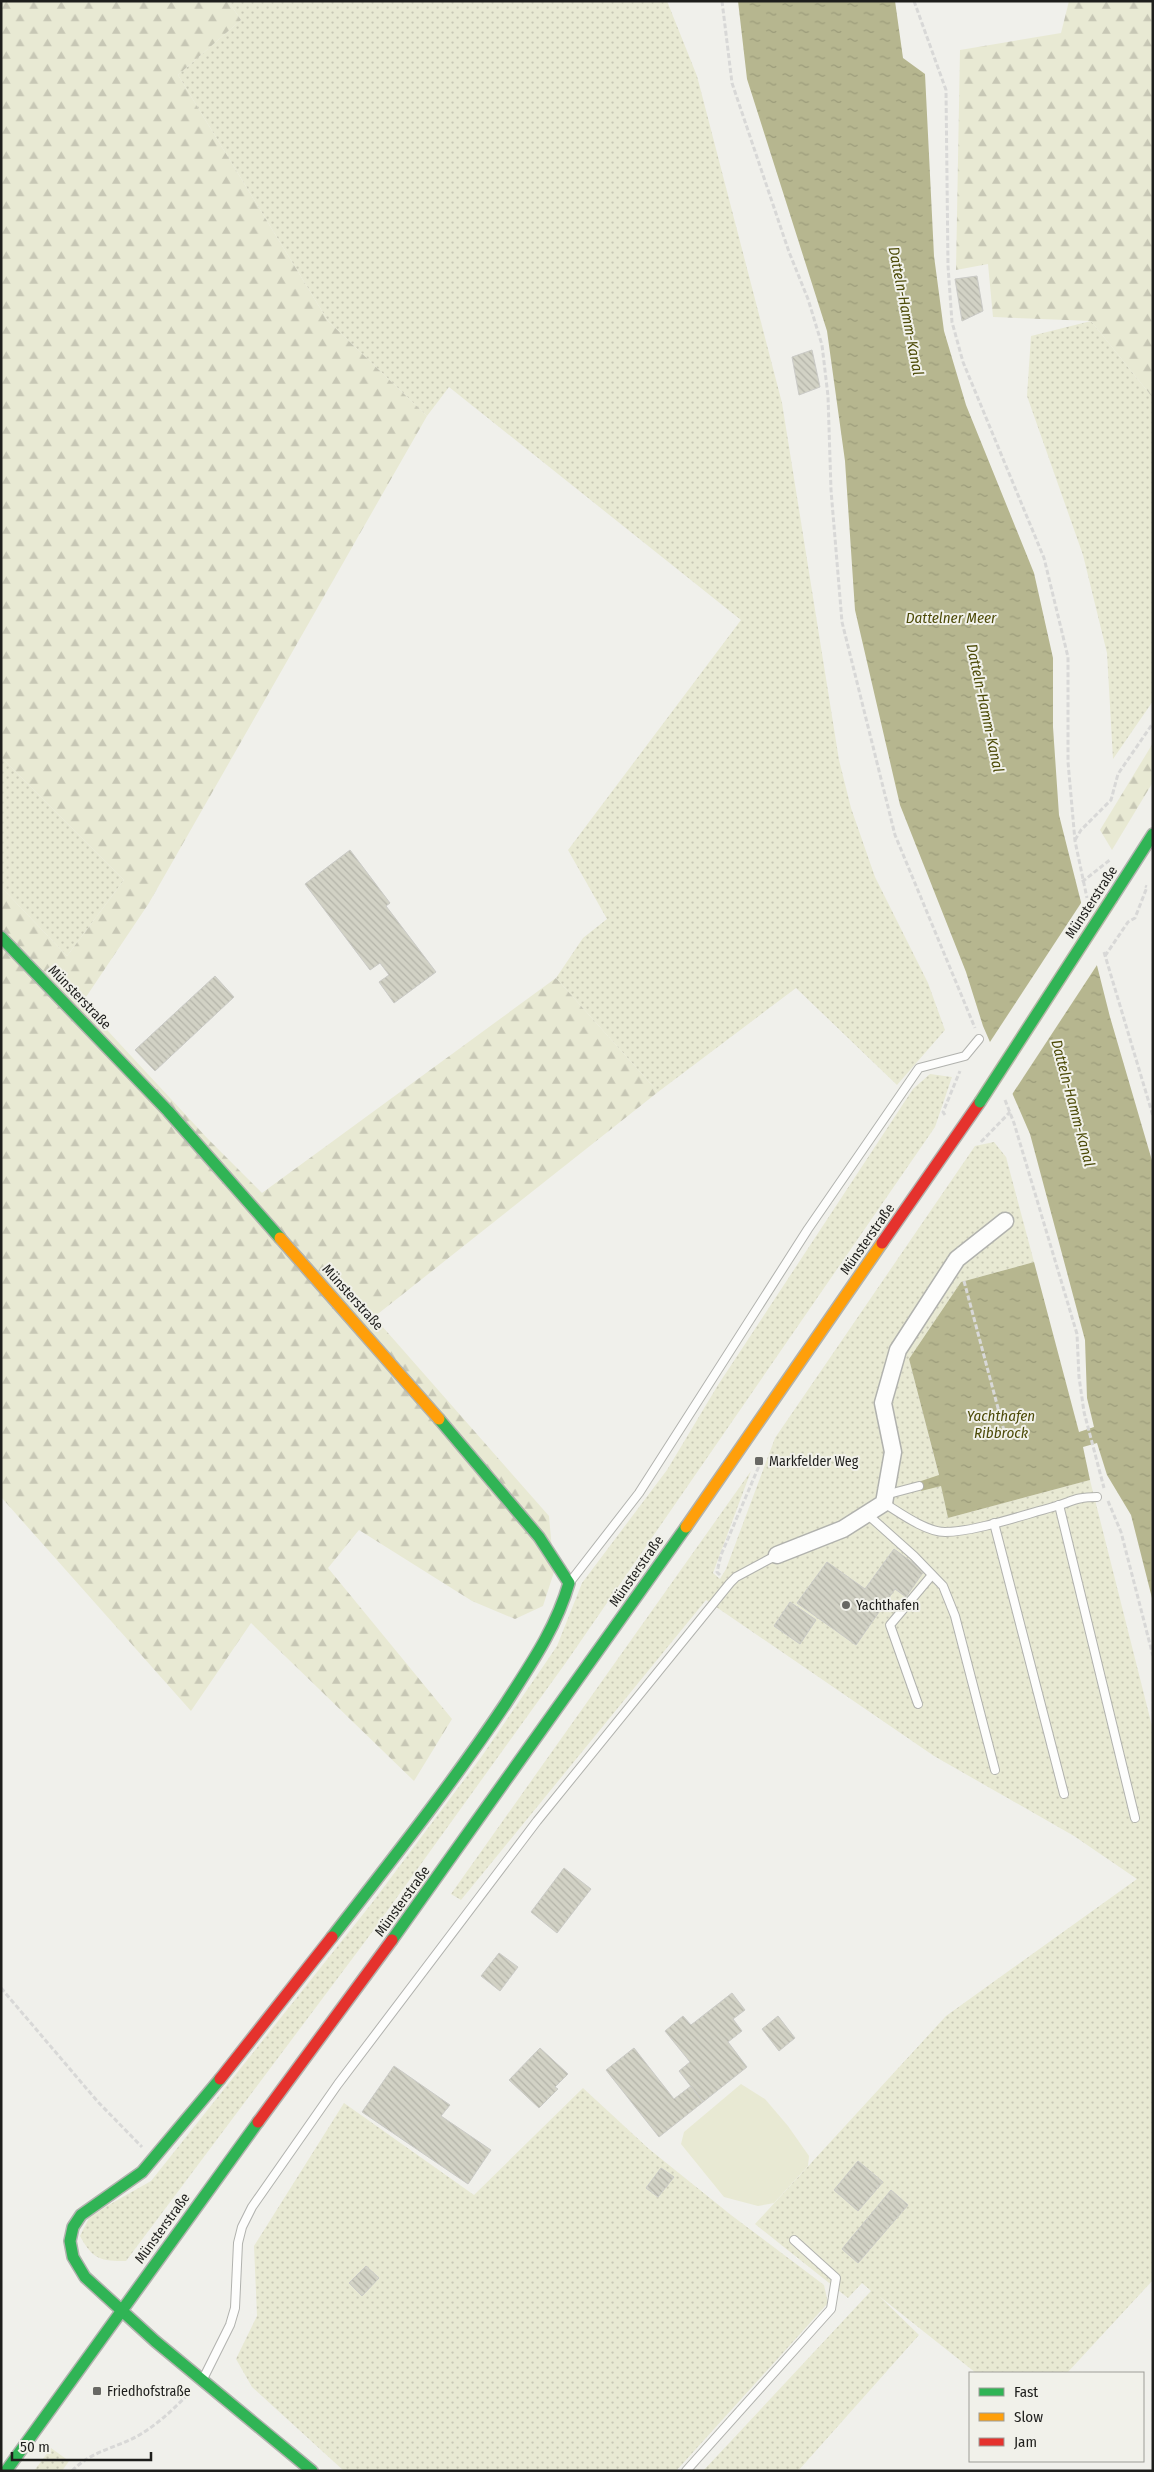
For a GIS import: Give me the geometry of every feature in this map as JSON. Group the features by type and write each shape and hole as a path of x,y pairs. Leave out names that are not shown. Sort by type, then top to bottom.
{"street":[{"name":"Münsterstraße","path":"6,2471 286,2083 433,1884 746,1442 980,1102 1153,834"},
{"name":"Münsterstraße","path":"1,937 168,1111 390,1362 539,1538 569,1583"},
{"path":"777,1555 843,1530 884,1499 893,1452 883,1403 898,1350 957,1259 1005,1221"},
{"path":"312,2471 202,2380 85,2277 76,2265 69,2240 76,2221 91,2205 139,2176 154,2160 256,2035 474,1751 548,1638 562,1609 569,1583"}],"lane":[{"path":"569,1583 639,1493 803,1237 919,1068 965,1056 979,1039"},
{"path":"884,1499 919,1486"},
{"path":"884,1499 912,1521 944,1533 994,1523 1059,1506 1079,1497 1096,1497"},
{"path":"1059,1506 1135,1818"},
{"path":"866,1514 932,1574 942,1586 955,1616 995,1770"},
{"path":"994,1523 1064,1794"},
{"path":"202,2380 230,2325 235,2308 238,2243 242,2227 252,2207 338,2084 532,1829 730,1583 736,1577 777,1555"},
{"path":"918,1704 890,1625 932,1574"},
{"path":"686,2471 830,2309 836,2278 794,2240"}],"path":[{"path":"722,1 732,83 789,252 808,299 822,346 828,396 831,490 844,632 895,834 979,1039"},
{"path":"914,1 946,90 948,266 952,322 963,362 1044,558 1068,657 1068,762 1075,840 1082,882 1110,858"},
{"path":"1075,840 1081,830 1110,800 1118,774 1153,723"},
{"path":"1147,887 1135,918 1128,922 1105,957 1153,1116"},
{"path":"943,1112 956,1081"},
{"path":"980,1143 1010,1112"},
{"path":"1014,1123 1077,1334 1079,1377 1092,1445 1108,1500 1120,1532 1153,1656"},
{"path":"964,1281 1006,1438"},
{"path":"730,1583 717,1572 721,1555 764,1454 746,1442"},
{"path":"1,1988 98,2102 154,2160"},
{"path":"72,2471 95,2453 140,2435 174,2408 202,2380"}],"green space":[{"path":"1,1 228,1 241,20 178,75 328,321 427,416 149,903 82,1003 208,1139 262,1193 556,978 658,1092 374,1317 549,1516 554,1572 543,1606 515,1619 472,1601 359,1530 328,1568 452,1719 414,1781 251,1623 191,1711 1,1497 1,887 67,956 124,880 1,757"},
{"path":"228,1 667,1 697,76 782,403 839,760 851,808 875,877 928,983 945,1030 897,1085 796,988 658,1092 556,978 583,938 607,919 568,850 741,620 449,387 427,416 328,321 178,75 241,20"},
{"path":"1069,1 1153,1 1153,398 1091,321 993,317 988,264 956,270 960,50 1061,33"},
{"path":"1091,321 1153,398 1153,701 1113,759 1107,653 1083,555 1027,396 1031,336"},
{"path":"1153,743 1153,782 1112,850 1100,830"},
{"path":"1,757 124,880 67,956 1,887"},
{"path":"930,1074 952,1077 935,1127 567,1661 367,1939 126,2261 98,2258 89,2250 80,2236 89,2218 151,2181 372,1903 482,1756 557,1646 582,1583 667,1470 718,1385 913,1089"},
{"path":"994,1142 1006,1157 1034,1262 961,1282 909,1359 939,1476 918,1482 941,1486 948,1518 1090,1480 1153,1730 1153,2280 1068,2372 975,2372 879,2296 919,2335 798,2471 703,2471 871,2291 862,2283 848,2298 755,2224 946,2016 1137,1879 1074,1836 934,1756 706,1600 461,1900 451,1894 751,1471 713,1573 720,1579 726,1569 775,1438 975,1146"},
{"path":"741,2084 765,2099 788,2126 809,2156 808,2166 774,2203 758,2206 724,2197 681,2144 684,2132"},
{"path":"583,2088 649,2149 731,2215 824,2285 828,2303 676,2471 344,2471 252,2387 236,2359 257,2316 254,2246 344,2103 474,2195"},
{"path":"51,2448 69,2461 62,2471 34,2471"}],"water":[{"name":"Dattelner Meer","path":"738,1 895,1 903,58 925,74 934,256 944,331 966,405 1034,573 1053,658 1053,727 1059,815 1110,1017 1153,1164 1153,1602 1131,1515 1107,1475 1097,1443 1083,1447 1090,1480 948,1518 941,1486 921,1491 918,1482 939,1475 909,1359 961,1282 1034,1262 1079,1432 1094,1427 1087,1398 1085,1340 1030,1134 983,1026 966,972 900,805 855,610 845,461 827,331 747,79"}],"pier":[{"path":"1083,900 1099,962 1011,1096 988,1045"}],"building":[{"path":"977,276 983,311 962,321 955,279"},
{"path":"812,350 820,387 799,395 792,357"},
{"path":"350,850 390,903 386,906 436,972 394,1003 379,982 389,975 380,963 370,970 305,884"},
{"path":"215,976 234,997 155,1071 135,1050"},
{"path":"894,1549 924,1571 906,1597 895,1589 856,1645 797,1603 827,1562 865,1589"},
{"path":"790,1602 816,1620 800,1644 774,1626"},
{"path":"564,1868 591,1889 557,1933 531,1912"},
{"path":"499,1953 518,1967 500,1991 481,1976"},
{"path":"732,1993 745,2010 733,2019 742,2031 728,2042 747,2067 703,2102 679,2071 690,2062 665,2031 683,2016 691,2025"},
{"path":"778,2016 795,2038 779,2051 762,2029"},
{"path":"540,2048 568,2074 555,2087 558,2089 539,2108 509,2080"},
{"path":"634,2048 674,2099 691,2086 703,2102 659,2137 606,2070"},
{"path":"394,2066 450,2105 441,2116 491,2150 468,2184 362,2112"},
{"path":"858,2161 883,2182 858,2211 834,2190"},
{"path":"661,2168 674,2177 658,2197 646,2188"},
{"path":"891,2190 908,2205 858,2263 842,2249"},
{"path":"366,2266 379,2278 362,2296 349,2283"}],"traffic: fast":[{"path":"1112,898 1153,834"},
{"path":"980,1102 1112,898"},
{"path":"1,937 168,1111 280,1238"},
{"path":"332,1937 443,1793 506,1703 550,1630 569,1583 539,1537 439,1419"},
{"path":"392,1940 686,1527"},
{"path":"220,2079 142,2172 81,2215 73,2227 70,2241 73,2257 85,2277 155,2341 312,2471"},
{"path":"6,2471 258,2122"}],"traffic: slow":[{"path":"280,1238 439,1419"},
{"path":"686,1527 882,1243"}],"traffic: jam":[{"path":"882,1243 980,1102"},
{"path":"220,2079 332,1937"},
{"path":"258,2122 392,1940"}],"place":[{"name":"Markfelder Weg","path":"759,1461"},
{"name":"Yachthafen","path":"846,1605"},
{"name":"Friedhofstraße","path":"97,2391"}],"water label":[{"name":"Datteln-Hamm-Kanal","path":"906,311"},
{"name":"Datteln-Hamm-Kanal","path":"985,708"},
{"name":"Datteln-Hamm-Kanal","path":"1073,1103"},
{"name":"Yachthafen Ribbrock","path":"1001,1424"}]}
